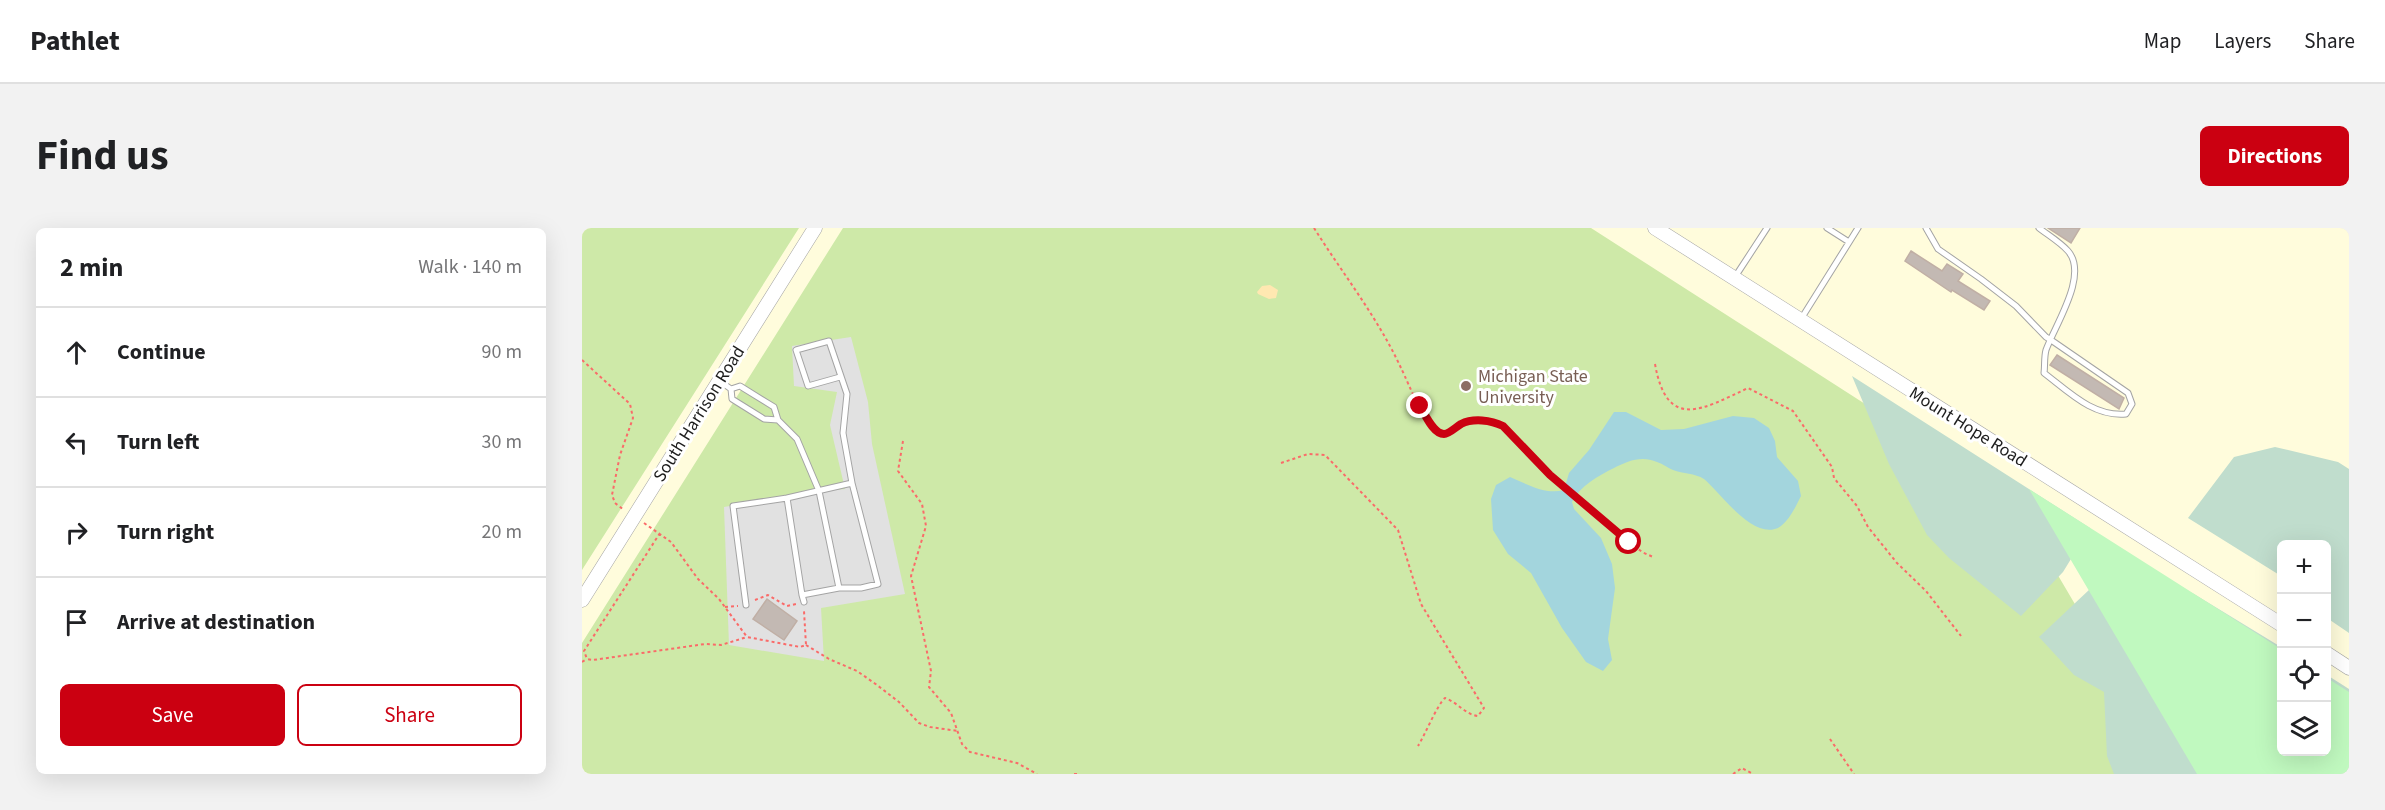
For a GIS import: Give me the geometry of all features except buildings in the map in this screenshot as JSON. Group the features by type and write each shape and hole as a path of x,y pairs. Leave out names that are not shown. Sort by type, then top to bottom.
{"street":[{"name":"South Harrison Road","path":"582,600 725,385 815,228"},
{"name":"Mount Hope Road","path":"1655,228 2277,622"},
{"path":"2331,656 2349,668"}],"lane":[{"path":"1734,278 1767,228"},
{"path":"1827,228 1849,242"},
{"path":"1800,321 1858,228"},
{"path":"1926,228 1938,249 2007,299 2051,340 2128,393 2132,404 2126,414 2111,416 2083,403 2044,373 2045,352 2051,340 2070,296 2076,265 2068,251 2039,228"},
{"path":"802,595 878,584 852,483 843,433 846,394 829,341 796,350 808,386 840,377"},
{"path":"725,385 732,399 764,419 778,420"},
{"path":"725,385 740,386 774,407 778,420 797,439 819,491 838,588"},
{"path":"746,605 733,506 787,498 852,483"},
{"path":"787,498 804,602"}],"path":[{"path":"1314,228 1385,338 1420,406 1435,429 1446,434 1463,423 1471,421 1496,423 1503,426 1558,481 1642,552 1653,556"},
{"path":"582,360 630,404 633,418 612,491 613,501 618,506"},
{"path":"1655,364 1658,382 1667,398 1673,405 1687,410 1708,406 1748,388 1793,411 1832,466 1834,478 1857,506 1868,527 1897,563 1926,591 1961,636"},
{"path":"903,441 898,471 922,504 926,526 911,576 931,671 929,687 951,713 962,744 970,752 1017,763 1037,774"},
{"path":"1281,463 1308,454 1325,455 1398,530 1421,604 1484,708 1478,716 1473,716 1445,698 1437,707 1433,720 1418,746"},
{"path":"587,659 584,651 660,533"},
{"path":"725,607 746,605 764,595 787,606 804,602"},
{"path":"582,662 587,659 705,644 721,645 747,637"},
{"path":"806,645 829,659 857,671 899,702 919,723 958,731"},
{"path":"1830,739 1854,774"},
{"path":"1733,774 1742,768 1753,774"},
{"path":"1074,774 1080,774"}],"shaded area":[{"name":"Michigan State University","path":"582,228 2349,228 2349,774 582,774"},
{"path":"851,337 868,402 872,444 905,594 821,608 824,661 729,645 724,507 810,492 845,489 830,425 837,392 794,386 792,346"}],"green space":[{"path":"582,228 799,228 582,570"},
{"name":"Michigan State University","path":"843,228 1591,228 2013,499 2175,774 582,774 582,643"},
{"path":"1852,376 2090,528 2063,572 2021,616 1949,558 1927,535 1889,464"},
{"path":"2275,447 2338,462 2349,469 2349,633 2331,621 2331,540 2277,540 2277,574 2188,518 2234,457"},
{"path":"2029,489 2277,646 2277,756 2331,756 2331,681 2349,692 2349,774 2197,774"},
{"path":"2131,564 2194,594 2277,645 2277,756 2331,756 2331,678 2349,689 2349,774 2114,774 2107,756 2104,692 2074,675 2039,637 2107,573"}],"sand":[{"path":"1270,285 1278,290 1276,298 1269,299 1258,294 1262,286"}],"water":[{"path":"1614,412 1626,412 1661,430 1684,429 1733,416 1754,418 1769,428 1775,441 1777,457 1798,481 1801,496 1784,523 1771,530 1760,528 1749,522 1704,479 1673,470 1651,460 1640,459 1624,463 1585,486 1572,502 1574,509 1601,538 1612,564 1615,588 1608,639 1612,660 1603,671 1586,662 1562,628 1531,573 1508,554 1493,530 1491,499 1496,485 1510,477 1543,490 1564,490 1569,473 1589,450"}],"place":[{"name":"Michigan State University","path":"1466,386"}],"route":[{"path":"1420,406 1435,429 1442,434 1471,421 1496,423 1503,426 1550,475 1629,542"}]}
